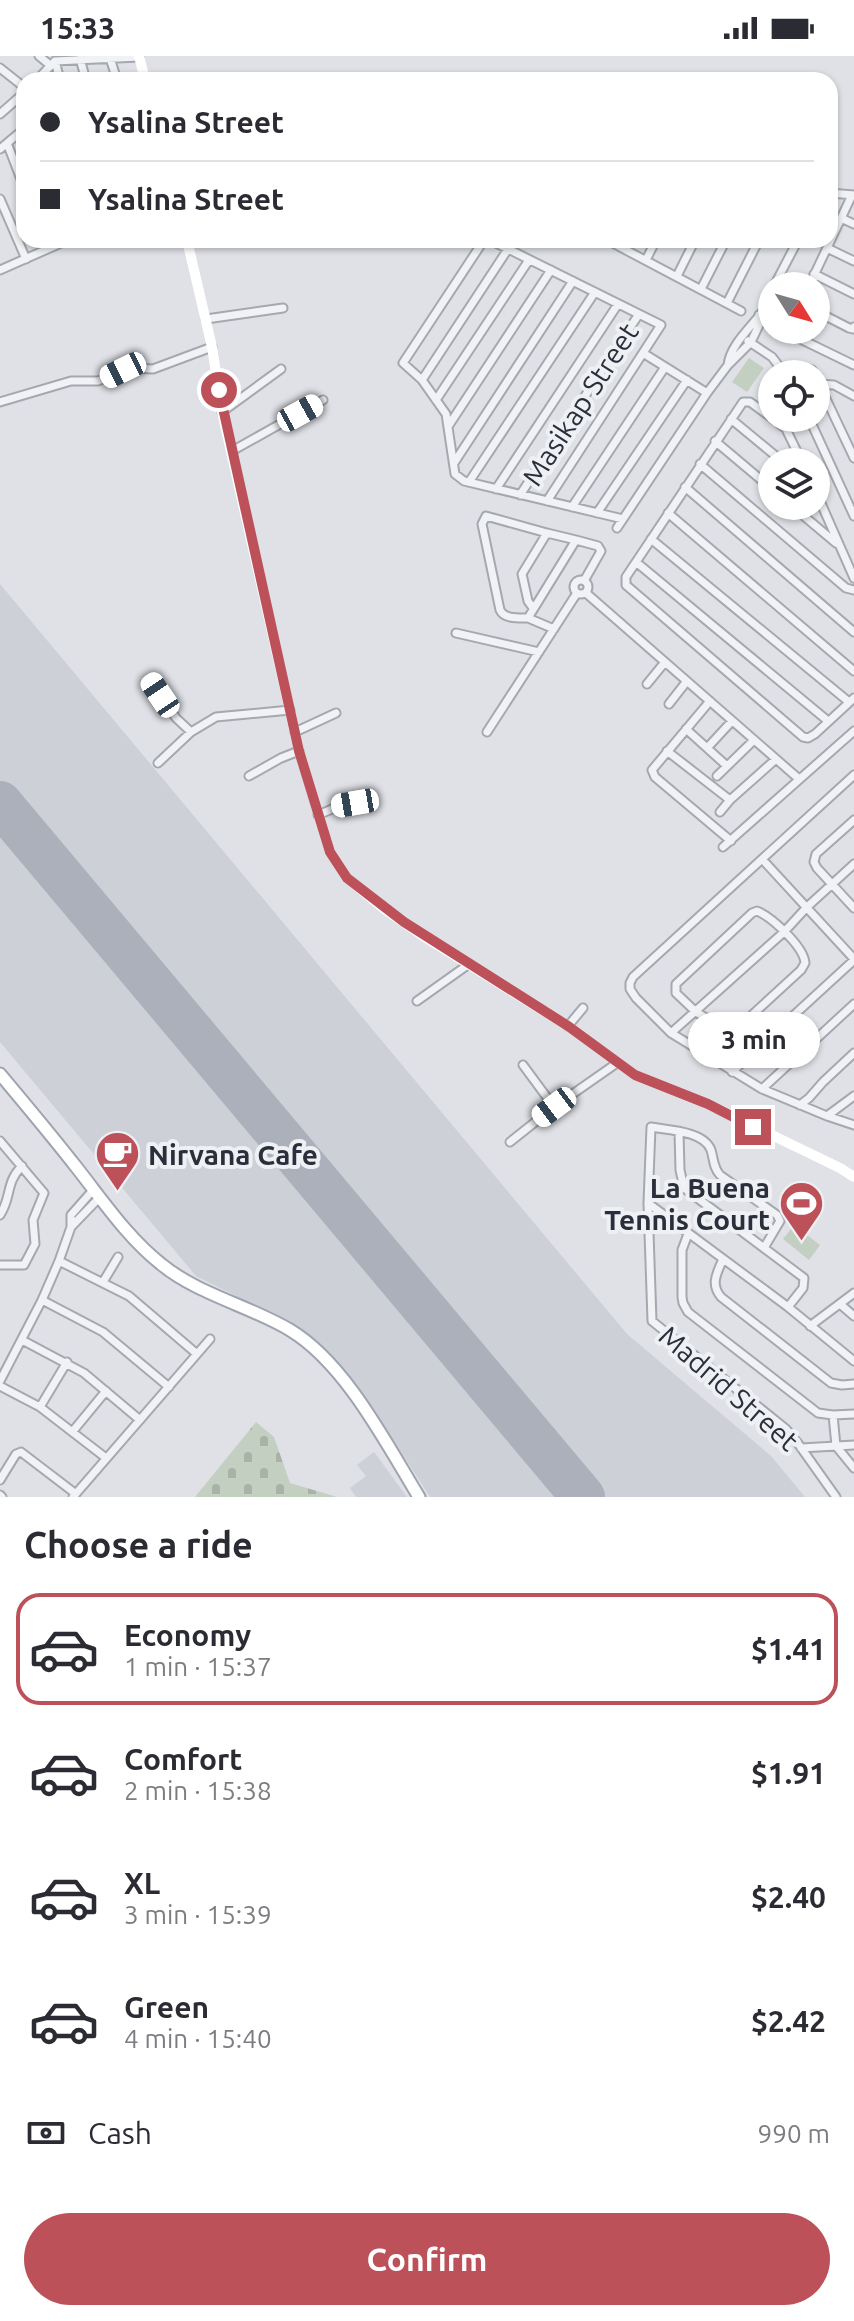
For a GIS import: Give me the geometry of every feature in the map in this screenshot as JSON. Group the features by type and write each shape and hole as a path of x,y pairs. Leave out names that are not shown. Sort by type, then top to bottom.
{"main road":[{"path":"0,1074 147,1252 180,1277 288,1329 329,1363 366,1413 419,1497"}],"street":[{"path":"39,56 53,63 139,57"},
{"path":"80,59 84,72"},
{"path":"45,72 53,63"},
{"path":"53,63 57,72"},
{"path":"0,68 16,81"},
{"path":"0,114 16,100"},
{"path":"0,149 16,136"},
{"path":"7,143 16,166"},
{"path":"838,224 853,195"},
{"path":"0,199 16,236"},
{"path":"841,218 854,224"},
{"path":"21,248 26,259"},
{"path":"0,269 26,259 41,248"},
{"path":"189,248 212,347 222,412 299,751 330,852 347,878 384,909 568,1026 643,1080 708,1104 854,1177"},
{"path":"482,248 403,363 422,380 446,414 457,477 623,519"},
{"path":"623,248 741,311"},
{"path":"646,260 652,248"},
{"path":"677,276 691,248"},
{"path":"701,289 722,248"},
{"path":"727,303 755,248"},
{"path":"781,272 794,248"},
{"path":"815,272 827,248 854,261"},
{"path":"422,380 508,249 661,325 547,501"},
{"path":"436,400 529,260"},
{"path":"449,425 551,270"},
{"path":"454,463 573,281"},
{"path":"830,282 854,294"},
{"path":"469,482 595,292"},
{"path":"496,489 618,304"},
{"path":"206,319 283,308"},
{"name":"Masikap Street","path":"520,495 639,314"},
{"path":"830,318 854,329"},
{"path":"617,528 707,393 758,326"},
{"path":"747,340 774,360"},
{"path":"811,344 854,365"},
{"path":"0,402 63,383 98,381 128,368 153,369 212,347"},
{"path":"643,353 707,393"},
{"path":"572,507 665,367"},
{"path":"222,412 281,369"},
{"path":"597,513 687,380"},
{"path":"830,383 854,396"},
{"path":"232,451 323,400"},
{"path":"651,539 852,700 808,738 798,733 626,585 626,577 715,441 731,419 746,401 758,409"},
{"path":"830,408 854,458"},
{"path":"731,419 766,448"},
{"path":"815,432 854,516"},
{"path":"715,441 758,477"},
{"path":"700,464 846,588 854,590"},
{"path":"685,487 854,632"},
{"path":"668,513 854,671"},
{"path":"554,629 528,618 502,614 482,524 486,516 598,546 601,551 584,581"},
{"path":"808,520 840,547"},
{"path":"828,520 854,578"},
{"path":"533,608 528,601 522,574 547,533"},
{"path":"528,618 576,540"},
{"path":"636,562 828,721"},
{"path":"584,581 589,586 586,593 581,595 574,588 575,583 584,581"},
{"path":"487,732 577,593"},
{"path":"586,593 799,779"},
{"path":"456,633 539,652"},
{"path":"647,684 665,662"},
{"path":"151,681 176,718 191,732"},
{"path":"669,704 687,681"},
{"path":"710,701 652,770 655,777 731,841"},
{"path":"158,763 191,732 216,717 290,710"},
{"path":"295,732 336,713"},
{"path":"708,747 732,721"},
{"path":"686,729 727,766"},
{"path":"723,847 854,731"},
{"path":"717,776 754,740"},
{"path":"249,776 299,751"},
{"path":"667,751 730,800"},
{"path":"720,812 776,759"},
{"path":"854,775 630,983 636,998 671,1033 732,1072 762,1089 854,1125"},
{"path":"318,815 355,803"},
{"path":"854,820 814,858 817,868 854,908"},
{"path":"732,1072 854,960 762,859"},
{"path":"671,1033 784,932 854,864"},
{"path":"757,911 766,915 802,951 805,963 801,970 740,1026 725,1029 696,1012 676,993 676,984 757,911"},
{"path":"417,1001 469,964"},
{"path":"762,1089 854,1004"},
{"path":"568,1026 583,1008"},
{"path":"800,1105 854,1053"},
{"path":"510,1142 617,1063"},
{"path":"523,1065 554,1107"},
{"path":"827,1116 854,1096"},
{"name":"Madrid Street","path":"679,1132 651,1127 648,1203 652,1321 778,1423 801,1448 836,1497"},
{"path":"764,1248 777,1228 779,1218 715,1170 706,1141 679,1132 684,1188 764,1248 804,1278 803,1288 788,1307"},
{"path":"0,1141 44,1193 33,1220 35,1244 24,1265 0,1265"},
{"path":"0,1215 11,1178 22,1166"},
{"path":"97,1193 79,1205 71,1215 71,1227 59,1261 0,1383 40,1407 106,1458"},
{"path":"71,1227 86,1212 97,1193"},
{"path":"648,1203 788,1307 854,1361"},
{"path":"79,1205 86,1212"},
{"path":"688,1234 682,1250 682,1297 688,1312 815,1411 823,1415 854,1414"},
{"path":"103,1282 118,1257"},
{"path":"723,1259 714,1281 721,1297 831,1383 854,1384"},
{"path":"59,1261 136,1301 197,1354"},
{"path":"810,1326 854,1293"},
{"path":"42,1300 103,1332 169,1387"},
{"path":"840,1304 854,1316"},
{"path":"0,1480 14,1457 21,1452 74,1495 210,1339"},
{"path":"22,1340 67,1362 140,1420"},
{"path":"40,1407 67,1362"},
{"path":"73,1431 106,1391"},
{"path":"833,1415 836,1446 854,1468"},
{"path":"801,1448 854,1445"}],"shaded area":[{"path":"0,584 627,1334 771,1456 805,1497 430,1497 373,1408 320,1345 292,1324 196,1276 0,1042"},
{"path":"374,1452 407,1497 356,1497 350,1488 366,1476 357,1465"}],"green space":[{"path":"749,358 758,364 758,376 747,392 732,382"},
{"name":"La Buena Tennis Court","path":"794,1225 820,1245 809,1260 783,1239"},
{"path":"256,1422 274,1437 290,1483 337,1497 195,1497"}],"runway":[{"path":"0,803 583,1497"}],"place":[{"name":"Nirvana Cafe","path":"117,1193"},
{"name":"La Buena Tennis Court","path":"801,1242"}],"route":[{"path":"219,390 299,751 330,852 347,878 384,909 568,1026 643,1080 708,1104 753,1127"}]}
